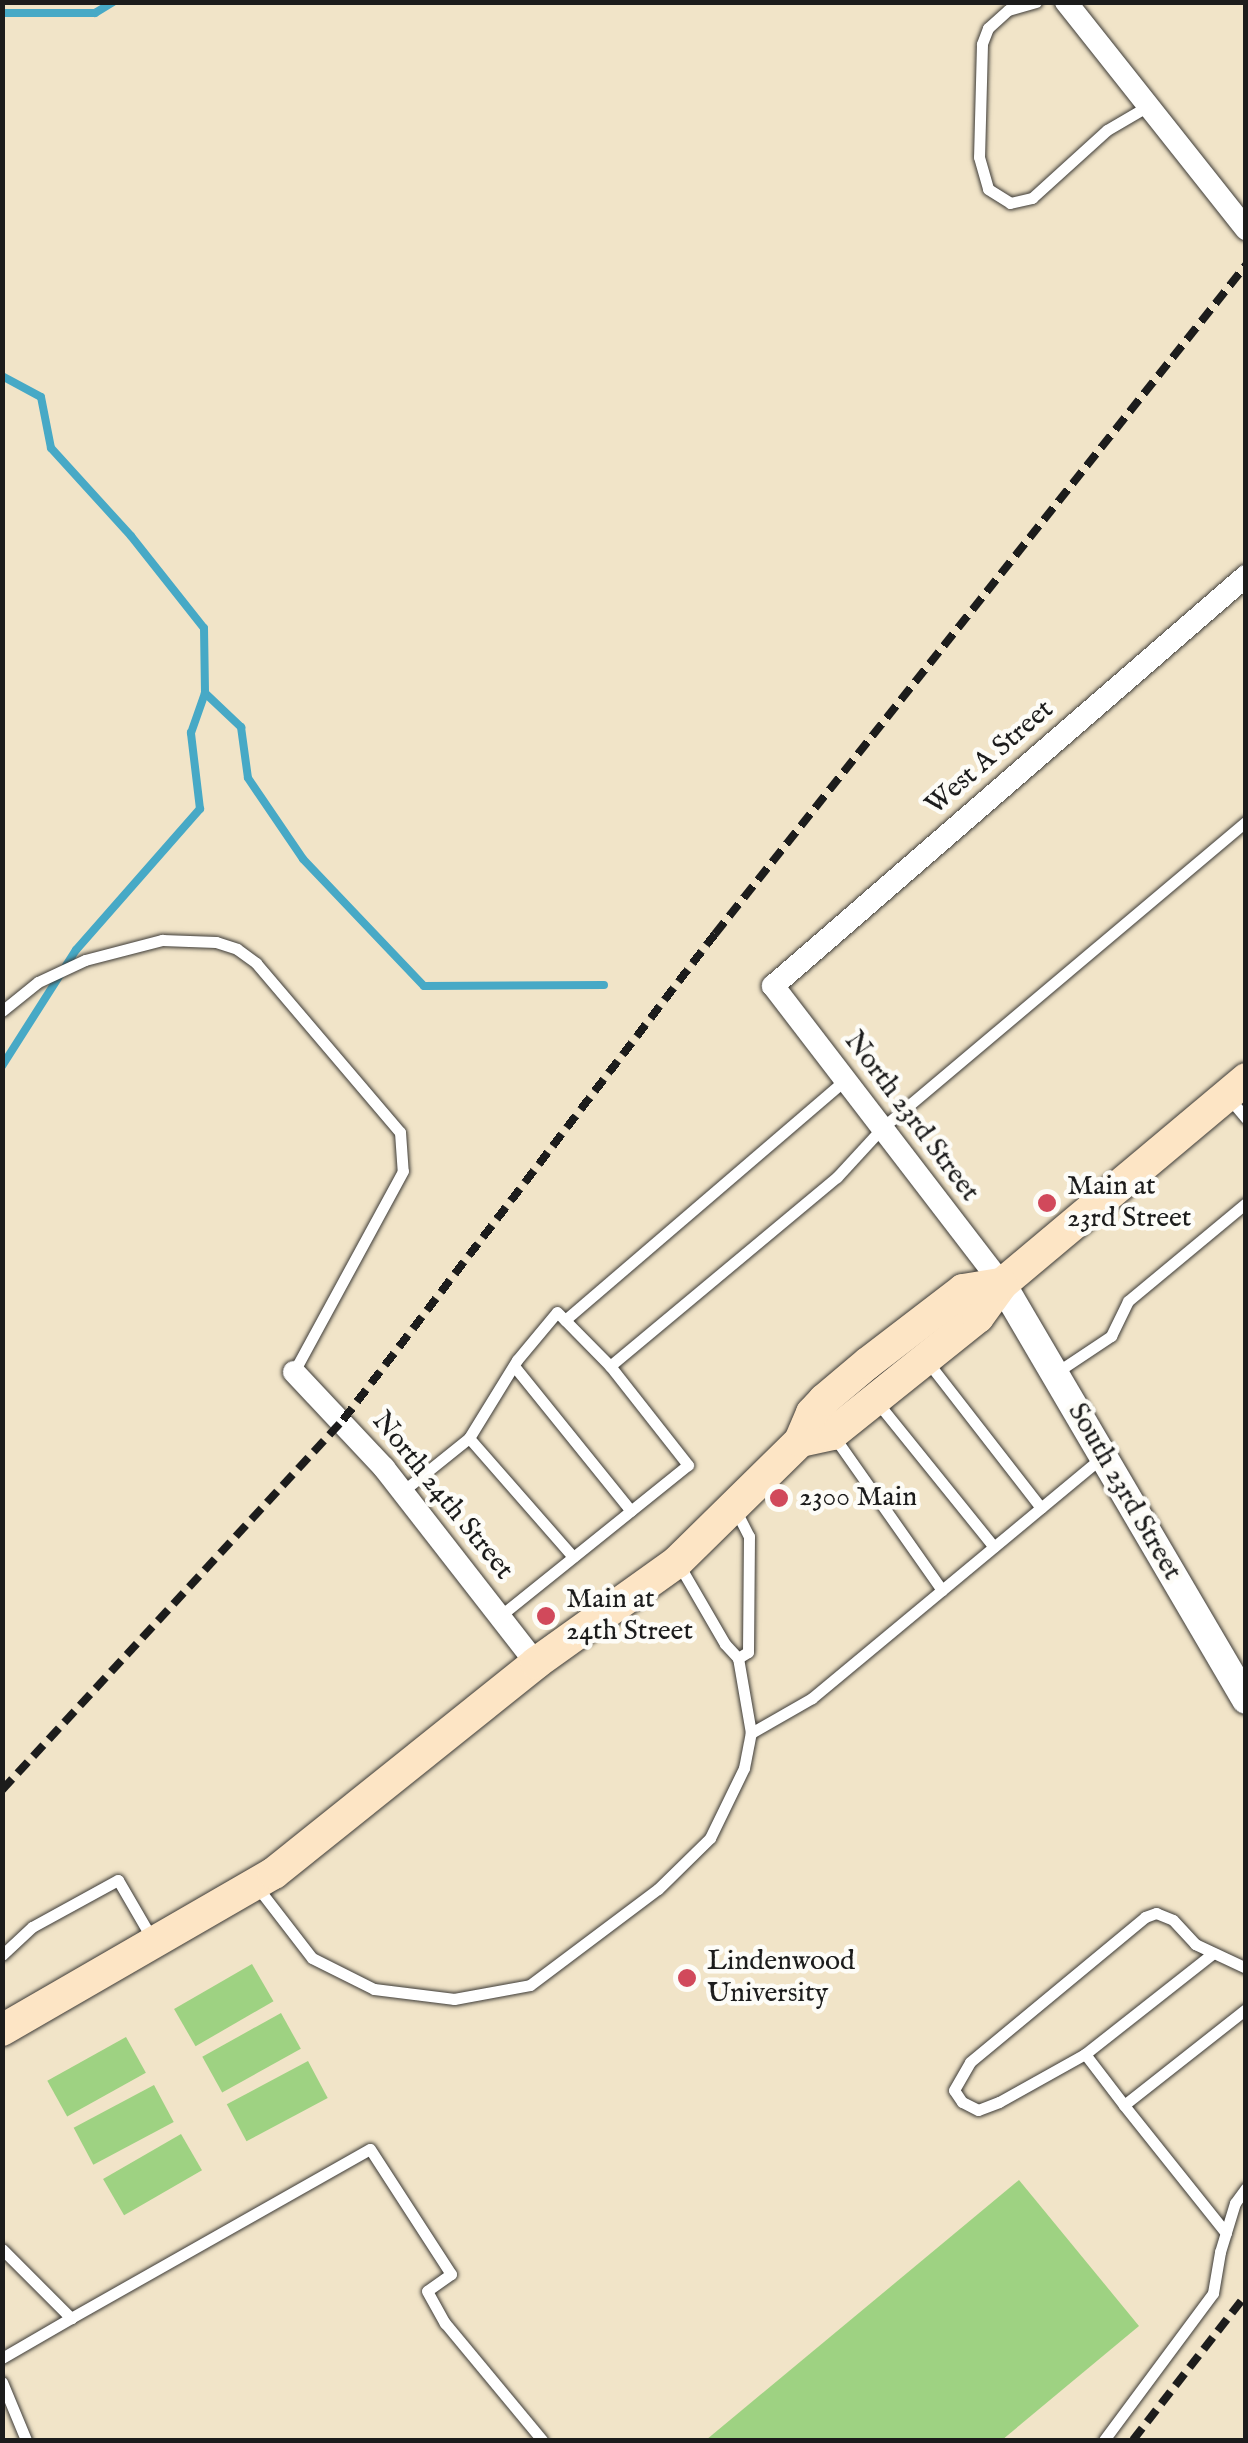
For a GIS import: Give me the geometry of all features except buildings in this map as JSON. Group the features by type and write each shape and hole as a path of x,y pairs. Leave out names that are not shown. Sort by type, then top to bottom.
{"main road":[{"path":"800,1440 832,1434 876,1400 978,1317 1002,1284 1239,1097"},
{"path":"3,2029 255,1884 536,1663 677,1562 800,1440 812,1413 824,1400 915,1326 963,1290 1002,1284"}],"street":[{"path":"1066,2 1246,229"},
{"name":"West A Street","path":"773,986 1246,576"},
{"name":"North 23rd Street","path":"773,986 1002,1284"},
{"name":"South 23rd Street","path":"1002,1284 1243,1688"},
{"name":"North 24th Street","path":"294,1372 343,1420 403,1492 536,1663"}],"lane":[{"path":"1036,2 1008,10 988,28 982,44 979,157 988,189 1010,203 1032,198 1107,130 1148,106"},
{"path":"610,1366 838,1177 882,1128 1246,822"},
{"path":"2,1011 38,982 86,960 162,940 216,942 256,963 400,1132 404,1171 294,1372"},
{"path":"565,1320 845,1080"},
{"path":"1054,1374 1111,1336 1128,1302 1246,1202"},
{"path":"403,1492 470,1438 514,1366 557,1312 610,1366 688,1465 500,1616"},
{"path":"924,1358 1041,1508"},
{"path":"514,1366 630,1511"},
{"path":"876,1400 994,1547"},
{"path":"832,1434 942,1590"},
{"path":"470,1438 573,1557"},
{"path":"751,1733 812,1698 1103,1456"},
{"path":"734,1506 749,1536 748,1652 738,1658"},
{"path":"255,1884 312,1958 374,1989 454,1999 530,1986 658,1889 710,1838 744,1768 751,1733 738,1658 725,1644 677,1562"},
{"path":"2,1956 32,1927 118,1880 154,1942"},
{"path":"1212,1954 1085,2054 1000,2102 978,2110 962,2102 954,2090 970,2062 1145,1917 1156,1914 1173,1920 1195,1944 1246,1968"},
{"path":"1124,2105 1246,2009"},
{"path":"1085,2054 1226,2233"},
{"path":"2,2358 370,2149 450,2274 427,2292 445,2323 542,2440"},
{"path":"1104,2440 1214,2294 1235,2203 1246,2188"},
{"path":"2,2250 71,2318"},
{"path":"2,2382 26,2440"}],"green space":[{"path":"252,1964 274,2001 196,2046 174,2009"},
{"path":"281,2013 301,2049 222,2092 202,2057"},
{"path":"126,2037 146,2073 67,2116 47,2081"},
{"path":"308,2061 328,2098 246,2141 227,2104"},
{"path":"154,2085 174,2122 93,2165 74,2128"},
{"path":"181,2134 202,2170 124,2215 103,2179"},
{"path":"1019,2180 1139,2326 1002,2440 706,2440"}],"waterway":[{"path":"2,13 95,13 113,2"},
{"path":"2,376 41,397 51,448 131,536 204,628 205,693 241,727 248,778 303,859 424,986 604,985"},
{"path":"2,1066 76,950 200,809 191,733 205,693"}],"railway":[{"path":"2,1790 343,1420 715,934 1246,265"},
{"path":"1133,2440 1246,2295"}],"place":[{"name":"Main at 23rd Street","path":"1047,1203"},
{"name":"2300 Main","path":"779,1498"},
{"name":"Main at 24th Street","path":"546,1616"},
{"name":"Lindenwood University","path":"687,1978"}]}
